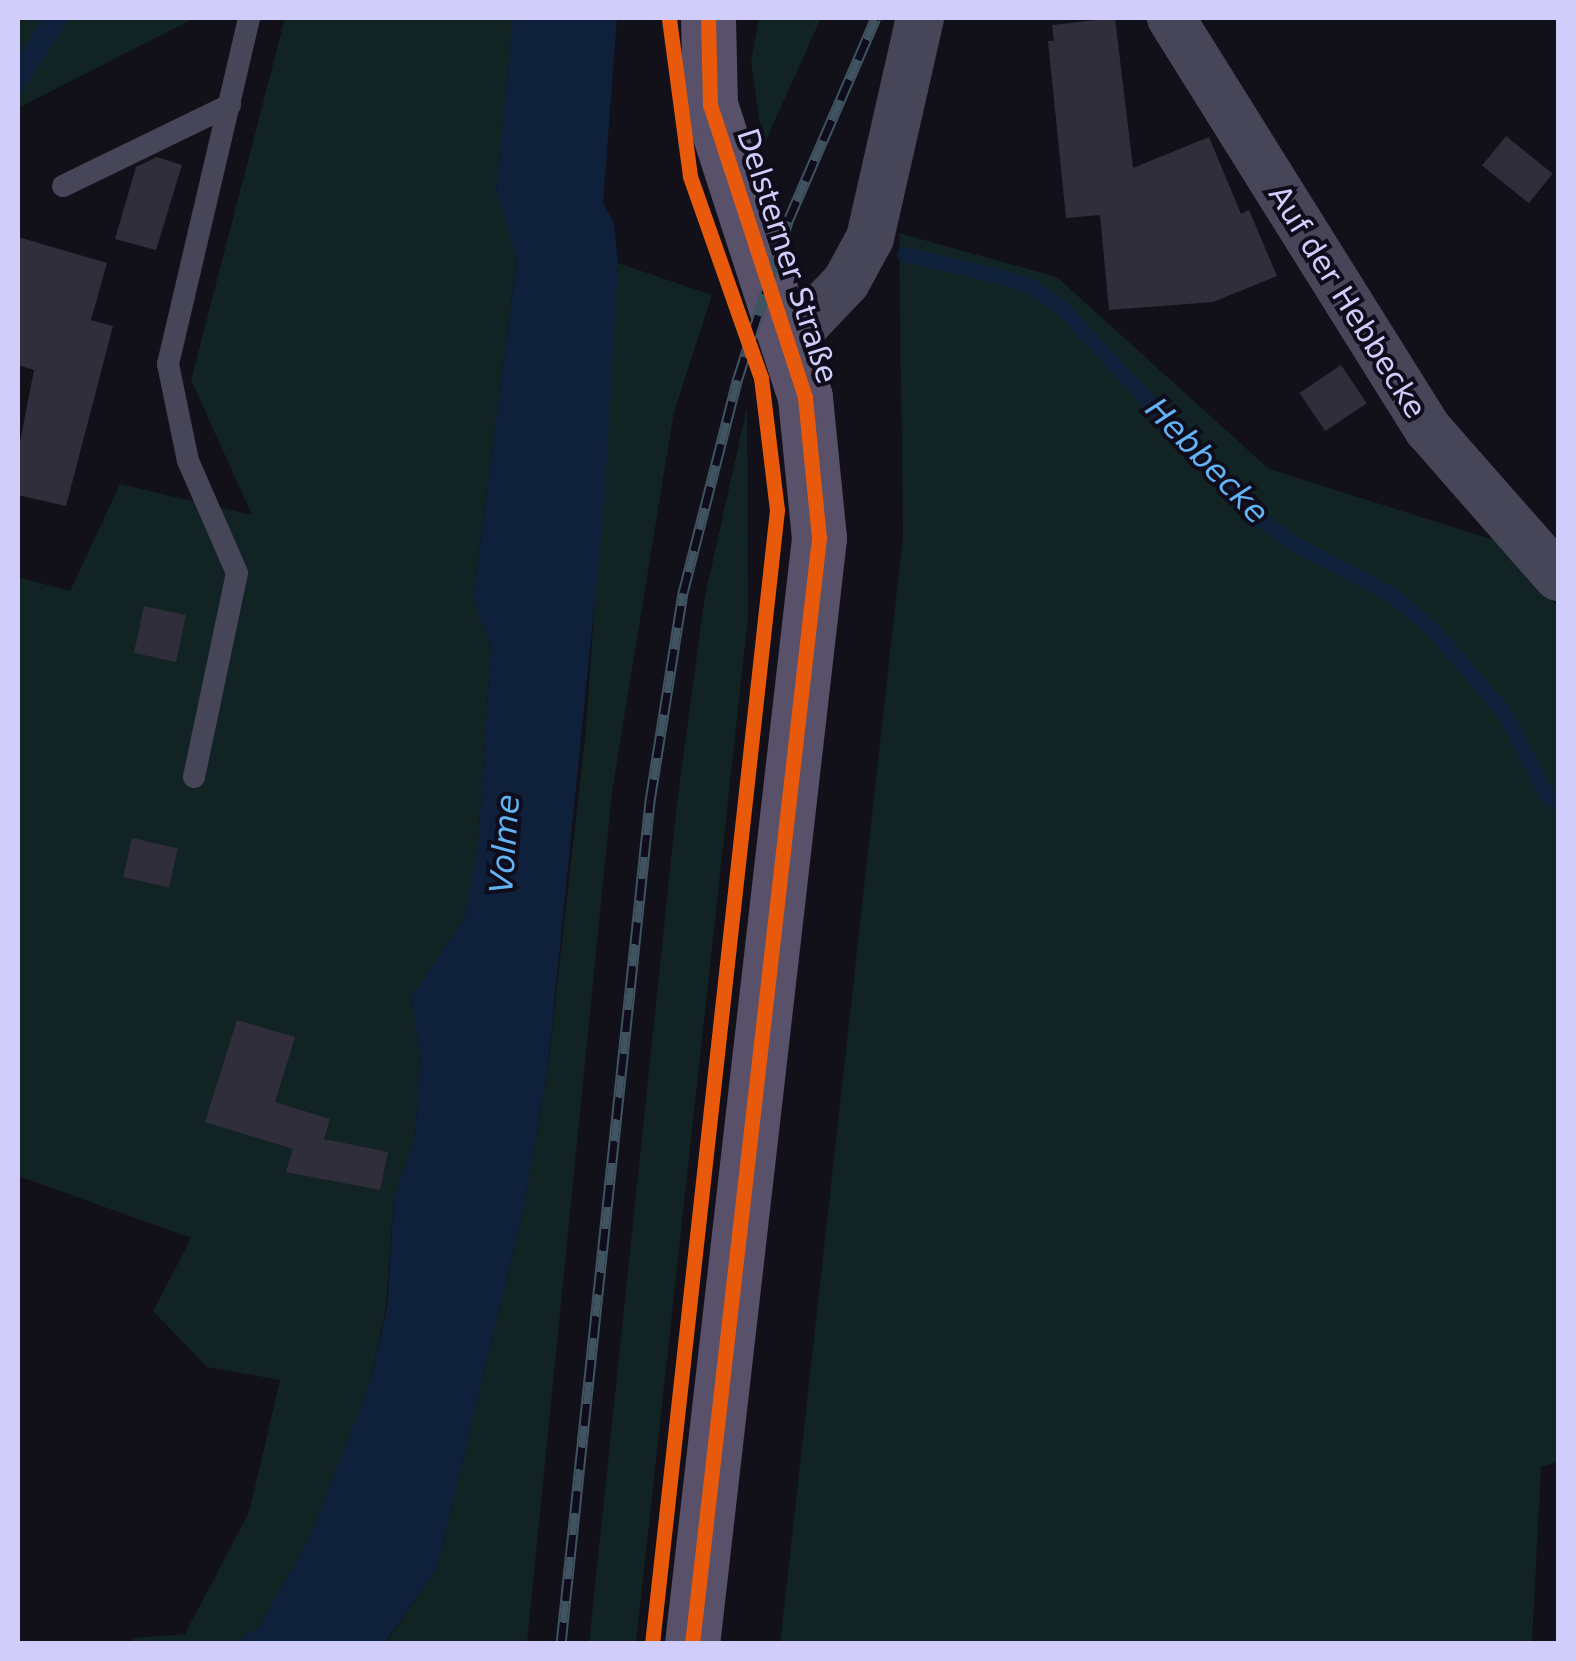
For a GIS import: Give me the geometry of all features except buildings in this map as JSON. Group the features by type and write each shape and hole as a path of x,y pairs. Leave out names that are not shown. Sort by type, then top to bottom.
{"main road":[{"name":"Delsterner Straße","path":"692,1644 814,622 814,454 790,341 710,105 708,18"}],"street":[{"path":"790,341 846,282 870,238 920,18"},
{"name":"Auf der Hebbecke","path":"1171,18 1200,74 1428,429 1554,572"}],"lane":[{"path":"194,776 237,573 188,461 168,364 249,18"},
{"path":"63,186 230,105"}],"shaded area":[{"path":"18,18 195,18 18,108"},
{"path":"285,18 513,18 496,190 517,257 473,599 491,648 478,846 464,919 411,997 420,1055 415,1138 394,1197 386,1307 370,1383 309,1539 255,1633 248,1631 238,1643 131,1643 134,1638 185,1634 249,1512 280,1380 207,1367 153,1311 191,1238 18,1176 18,577 70,591 120,484 252,515 191,380"},
{"path":"759,18 821,18 763,147 751,62"},
{"path":"899,233 1057,277 1269,469 1494,540 1558,607 1558,1462 1541,1467 1532,1643 780,1644 903,536"},
{"path":"618,263 712,295 674,412 612,792 527,1643 385,1644 437,1568 524,1207 548,1066 586,729"},
{"path":"747,407 748,618 636,1643 589,1643 677,803 705,596"}],"water":[{"path":"43,18 69,18 18,99 18,57"},
{"name":"Volme","path":"513,18 617,18 603,203 614,223 618,263 604,509 548,1066 524,1207 437,1568 385,1643 238,1643 248,1631 255,1633 309,1539 370,1383 387,1307 394,1197 415,1138 420,1055 411,997 464,919 478,846 491,648 473,599 517,258 496,190"}],"waterway":[{"name":"Hebbecke","path":"904,254 1032,287 1063,309 1252,513 1293,543 1391,594 1434,631 1503,711 1546,794 1558,803"}],"railway":[{"path":"561,1644 650,801 683,593 738,378 788,221 876,18"}],"cycle path":[{"path":"652,1644 777,510 761,378 690,176 669,18"},
{"path":"692,1644 819,538 805,397 710,105 708,18"}]}
